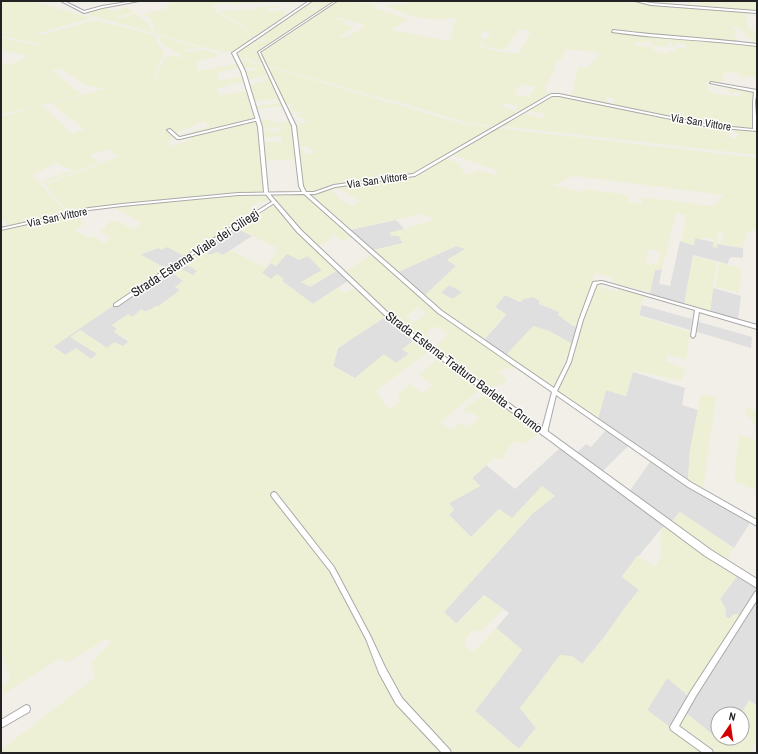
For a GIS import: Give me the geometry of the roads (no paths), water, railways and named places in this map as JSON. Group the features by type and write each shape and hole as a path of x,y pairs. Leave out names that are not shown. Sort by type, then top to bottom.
{"street":[{"path":"62,1 84,12 106,6 138,1"},
{"path":"266,192 260,127 243,71 234,53 311,1"},
{"path":"336,1 259,52 294,126 300,186 307,194 440,312 555,390 690,485 757,523"},
{"path":"636,1 651,4 757,12"},
{"path":"612,31 670,38 708,39 757,46"},
{"path":"711,83 756,90 754,102 756,130"},
{"name":"Via San Vittore","path":"1,229 89,210 122,205 266,192 314,194 334,186 414,175 551,95 559,95 710,126 756,130"},
{"path":"169,130 180,138 258,119"},
{"name":"Strada Esterna Tratturo Barletta - Grumo","path":"266,192 299,231 398,325 708,553 757,584"},
{"name":"Strada Esterna Viale dei Ciliegi","path":"116,305 174,265 274,202"},
{"path":"544,433 555,390 569,362 581,320 595,283 602,282 757,327"},
{"path":"693,336 697,309"},
{"path":"274,495 332,569 368,637 382,670 399,700 447,753"},
{"path":"709,753 674,727 757,594"},
{"path":"1,724 26,709"}]}
